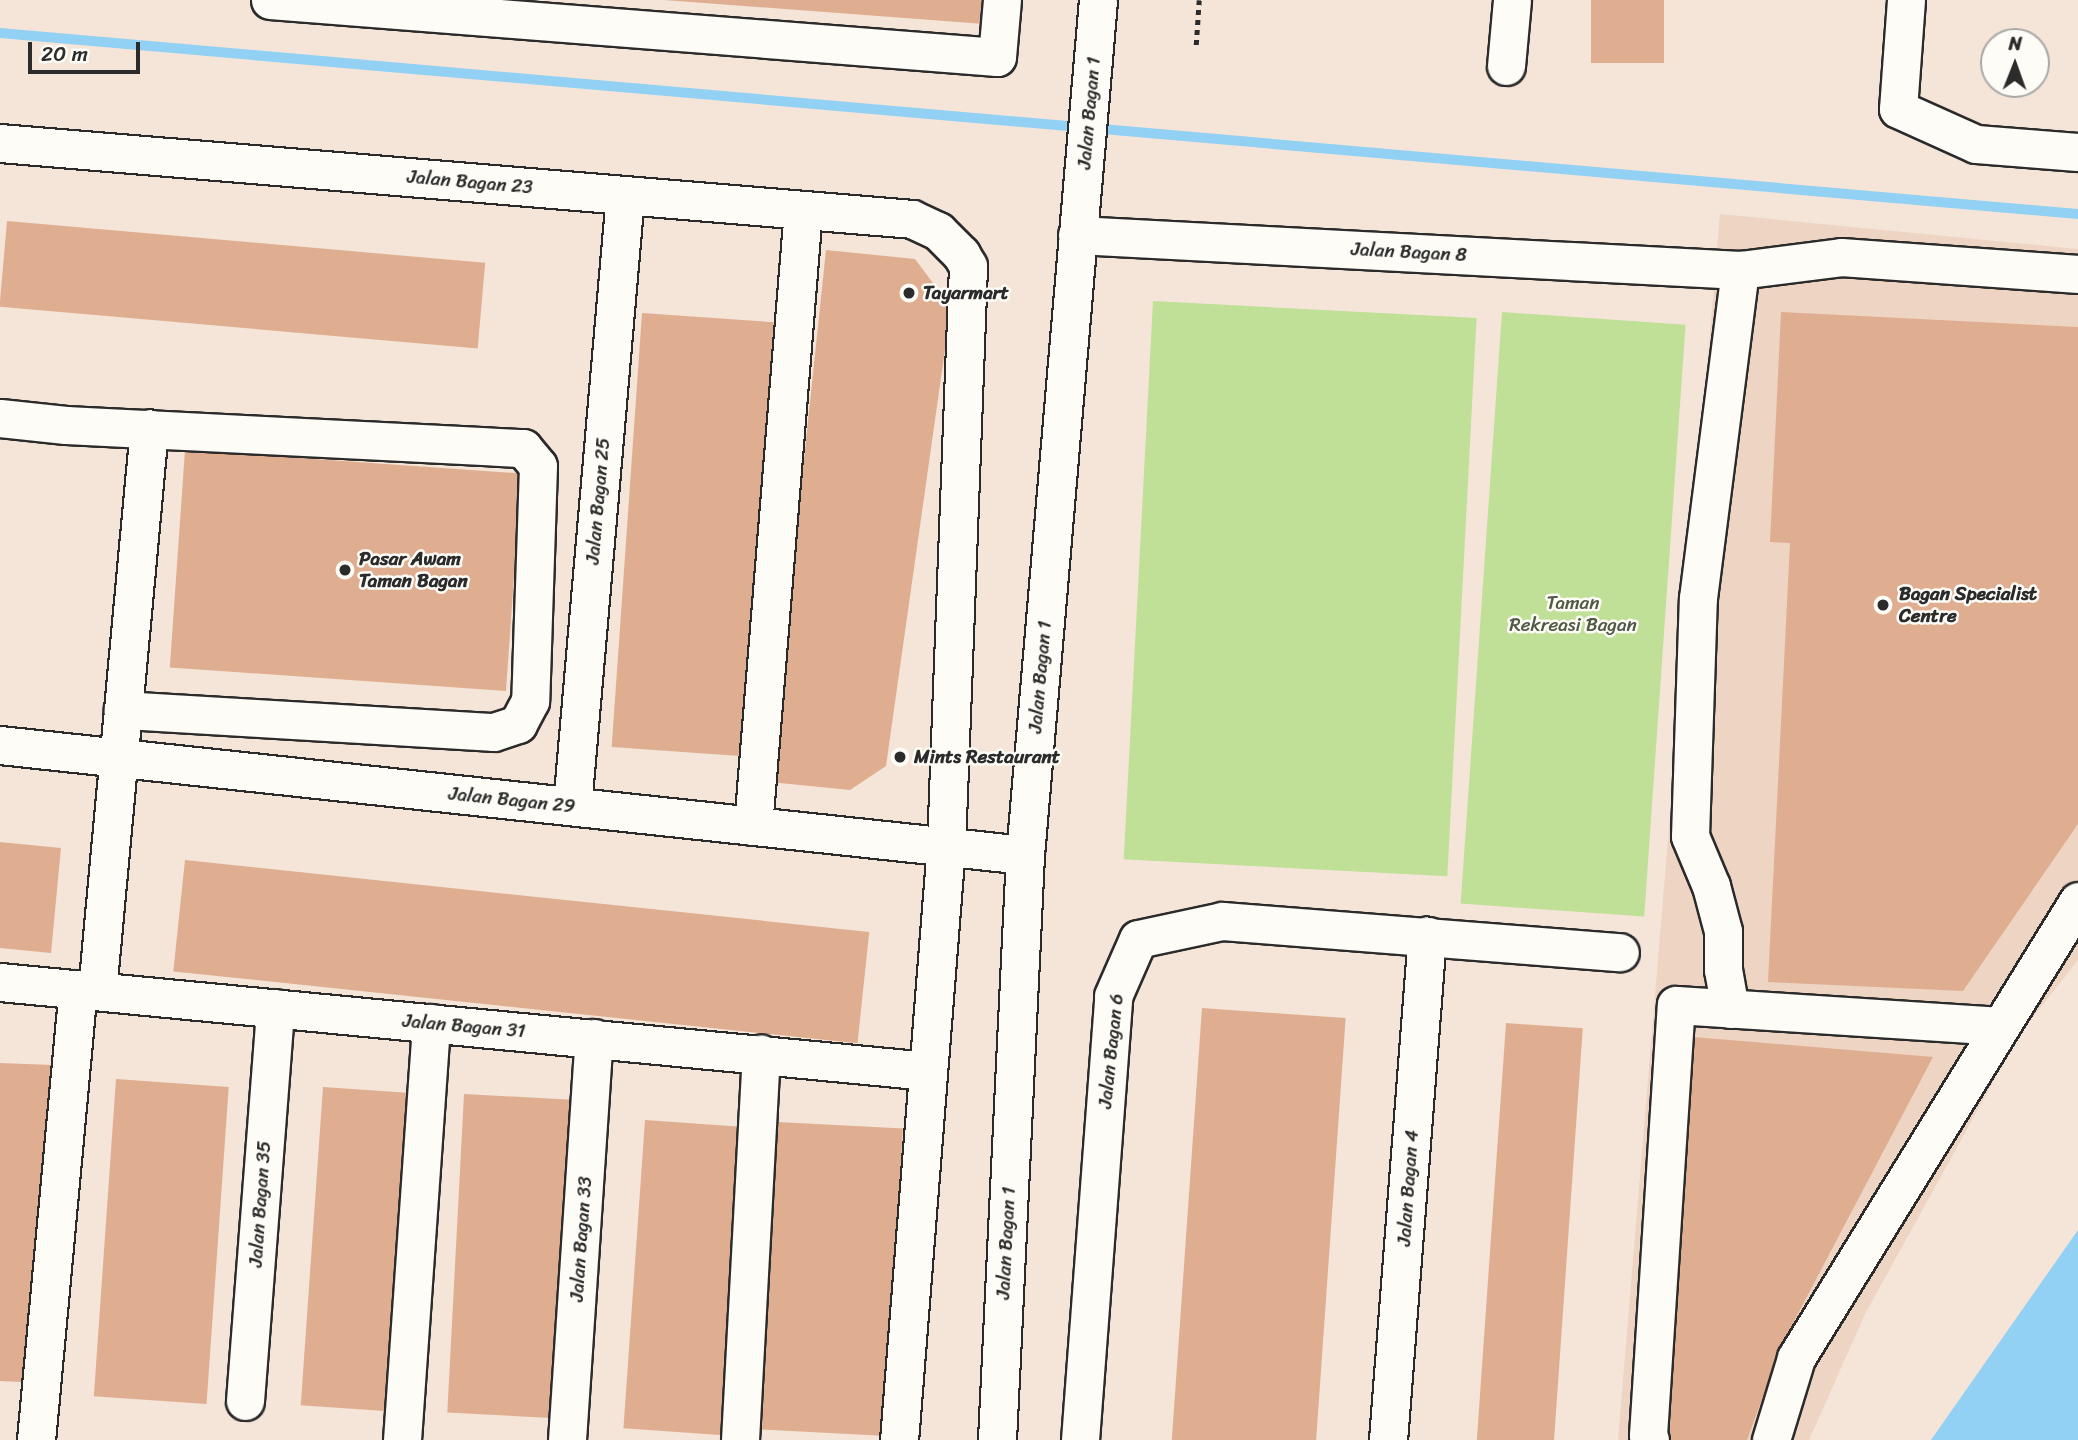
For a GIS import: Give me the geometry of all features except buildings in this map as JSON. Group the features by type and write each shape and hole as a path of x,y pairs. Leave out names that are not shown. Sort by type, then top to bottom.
{"street":[{"path":"270,0 509,10 997,57 1002,0"},
{"name":"Jalan Bagan 1","path":"996,1440 1025,855 1098,0"},
{"path":"1506,66 1511,0"},
{"path":"1906,0 1898,109 1976,144 2078,152"},
{"name":"Jalan Bagan 23","path":"0,143 912,219 937,231 968,266 946,846"},
{"name":"Jalan Bagan 25","path":"572,806 625,195"},
{"path":"753,826 803,210"},
{"name":"Jalan Bagan 8","path":"1077,235 1740,270 1841,257 2078,274"},
{"path":"1731,1009 1723,970 1723,932 1711,886 1690,836 1698,598 1740,270"},
{"path":"0,418 523,448 538,466 530,701 518,724 493,732 123,710"},
{"path":"36,1440 87,990 118,758 149,428"},
{"name":"Jalan Bagan 29","path":"0,745 1025,855"},
{"path":"900,1440 946,846"},
{"path":"1771,1440 1796,1358 1998,1026 2078,901"},
{"name":"Jalan Bagan 6","path":"1080,1440 1113,996 1138,939 1222,922 1619,952"},
{"name":"Jalan Bagan 4","path":"1388,1440 1427,936"},
{"name":"Jalan Bagan 31","path":"0,982 928,1071"},
{"path":"1650,1440 1648,1435 1676,1005 1998,1026"},
{"name":"Jalan Bagan 35","path":"245,1401 275,1008"},
{"path":"402,1440 431,1023"},
{"name":"Jalan Bagan 33","path":"567,1440 594,1038"},
{"path":"740,1440 761,1054"}],"path":[{"path":"1196,45 1199,0"}],"shaded area":[{"name":"Bagan Specialist Centre","path":"1720,214 2078,249 2078,960 2019,1035 1865,1314 1809,1440 1618,1440"}],"green space":[{"path":"1153,301 1477,318 1447,876 1124,859"},
{"name":"Taman Rekreasi Bagan","path":"1502,312 1686,325 1644,916 1461,904"}],"water":[{"path":"2078,1230 2078,1440 1931,1440"}],"waterway":[{"path":"0,33 2078,214"}],"place":[{"name":"Tayarmart","path":"909,293"},
{"name":"Pasar Awam Taman Bagan","path":"345,570"},
{"name":"Bagan Specialist Centre","path":"1883,605"},
{"name":"Mints Restaurant","path":"900,757"}]}
